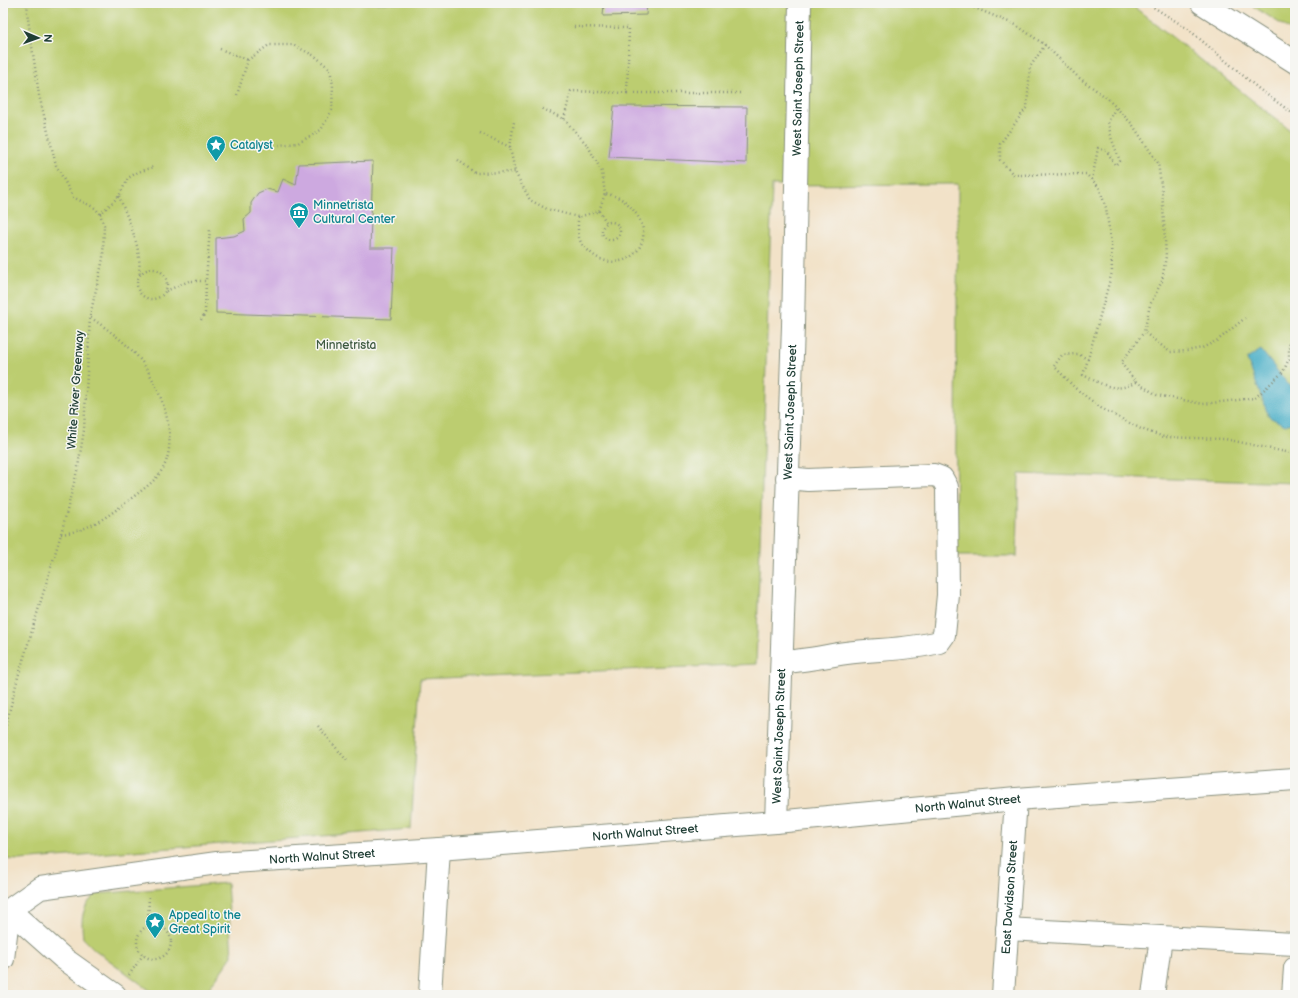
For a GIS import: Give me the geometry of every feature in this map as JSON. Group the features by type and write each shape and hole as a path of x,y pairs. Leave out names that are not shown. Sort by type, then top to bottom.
{"main road":[{"name":"West Saint Joseph Street","path":"776,822 793,326 800,3"},
{"path":"1202,3 1295,62"},
{"path":"782,662 802,662 845,653 924,646 939,642 944,635 948,595 947,487 942,478 934,475 808,480 787,478"},
{"name":"North Walnut Street","path":"6,910 40,888 217,863 439,849 776,822 1016,799 1295,779"},
{"name":"East Davidson Street","path":"1003,995 1016,799"},
{"path":"430,995 439,849"},
{"path":"3,959 6,910"},
{"path":"6,910 63,958 115,995"},
{"path":"1007,929 1295,944"},
{"path":"1153,995 1161,938"},
{"path":"1293,995 1295,968"}],"path":[{"path":"28,3 27,12 38,95 56,165 73,197 95,208 100,214 118,196 128,178 138,172 154,168"},
{"path":"322,3 327,7"},
{"path":"963,3 1016,25 1045,45 1078,77 1107,98 1116,107 1132,124 1158,163 1162,191 1166,256 1162,281 1150,305 1144,332 1121,363 1136,382 1157,395 1203,404 1255,398 1283,372 1289,359 1290,344 1295,342"},
{"path":"1148,3 1188,28 1259,89 1295,115"},
{"path":"572,27 628,28 627,93"},
{"path":"237,95 248,60 269,45 293,45 315,56 330,69 333,85 332,110 321,130 298,143 279,145"},
{"path":"1045,45 1030,67 1028,107 1000,144 1000,160 1014,175 1086,174 1099,187 1106,208 1111,243 1112,272 1084,375 1109,387 1126,388 1136,382"},
{"path":"220,49 248,60"},
{"path":"564,119 571,91 627,93 741,93"},
{"path":"1092,180 1098,148 1107,151 1115,165 1120,160 1111,137 1108,122 1116,107"},
{"path":"542,108 564,119 588,146 602,172 605,194 599,211 606,223"},
{"path":"514,122 510,147 515,172 530,200 547,209 578,217 599,211"},
{"path":"480,133 510,147"},
{"path":"458,160 475,173 515,172"},
{"path":"578,217 578,230 582,245 594,256 606,262 619,261 631,256 640,248 644,235 639,217 632,206 616,195 605,194"},
{"path":"118,196 133,234 140,259 138,268 140,276"},
{"name":"White River Greenway","path":"3,737 18,677 61,534 78,467 84,430 90,316 103,259 104,225 100,214"},
{"path":"612,222 618,225 619,234 615,238 610,240 603,235 602,230 606,223 612,222"},
{"path":"201,320 205,313 210,228"},
{"path":"166,291 167,281 158,270 148,270 140,276 138,280 138,290 145,297 154,299 163,295 166,291 189,281 206,281"},
{"name":"White River Greenway","path":"61,534 76,532 106,517 160,473 168,454 169,430 162,402 146,367 130,348 90,316"},
{"path":"1144,332 1170,352 1187,351 1202,348 1218,340 1245,318"},
{"path":"1088,359 1078,354 1062,355 1054,366 1075,388 1100,408 1141,429 1164,437 1225,439 1295,454"},
{"path":"318,726 348,762"},
{"path":"148,926 149,890"},
{"path":"160,925 165,928 171,937 172,943 163,957 152,959 142,955 137,944 137,938 143,928 160,925"},
{"path":"129,975 142,955"}],"green space":[{"name":"Minnetrista","path":"3,3 1129,3 1295,134 1295,483 1019,474 1017,556 955,556 958,184 772,185 756,664 420,679 411,829 19,860 3,859"},
{"path":"1248,3 1295,3 1295,33"},
{"path":"227,883 232,956 204,995 156,995 94,949 83,938 83,914 87,904 96,894"}],"water":[{"path":"1261,350 1295,393 1295,422 1285,425 1269,417 1247,359"}],"building":[{"path":"604,3 647,3 646,15 603,16"},
{"path":"614,106 747,107 746,163 609,157"},
{"name":"Minnetrista Cultural Center","path":"373,161 370,248 394,248 391,319 216,313 216,238 234,236 245,231 244,219 251,213 251,203 258,193 267,189 278,192 283,179 296,185 299,164"}],"place":[{"name":"Catalyst","path":"216,162"},
{"name":"Minnetrista Cultural Center","path":"299,229"},
{"name":"Appeal to the Great Spirit","path":"155,939"}]}
